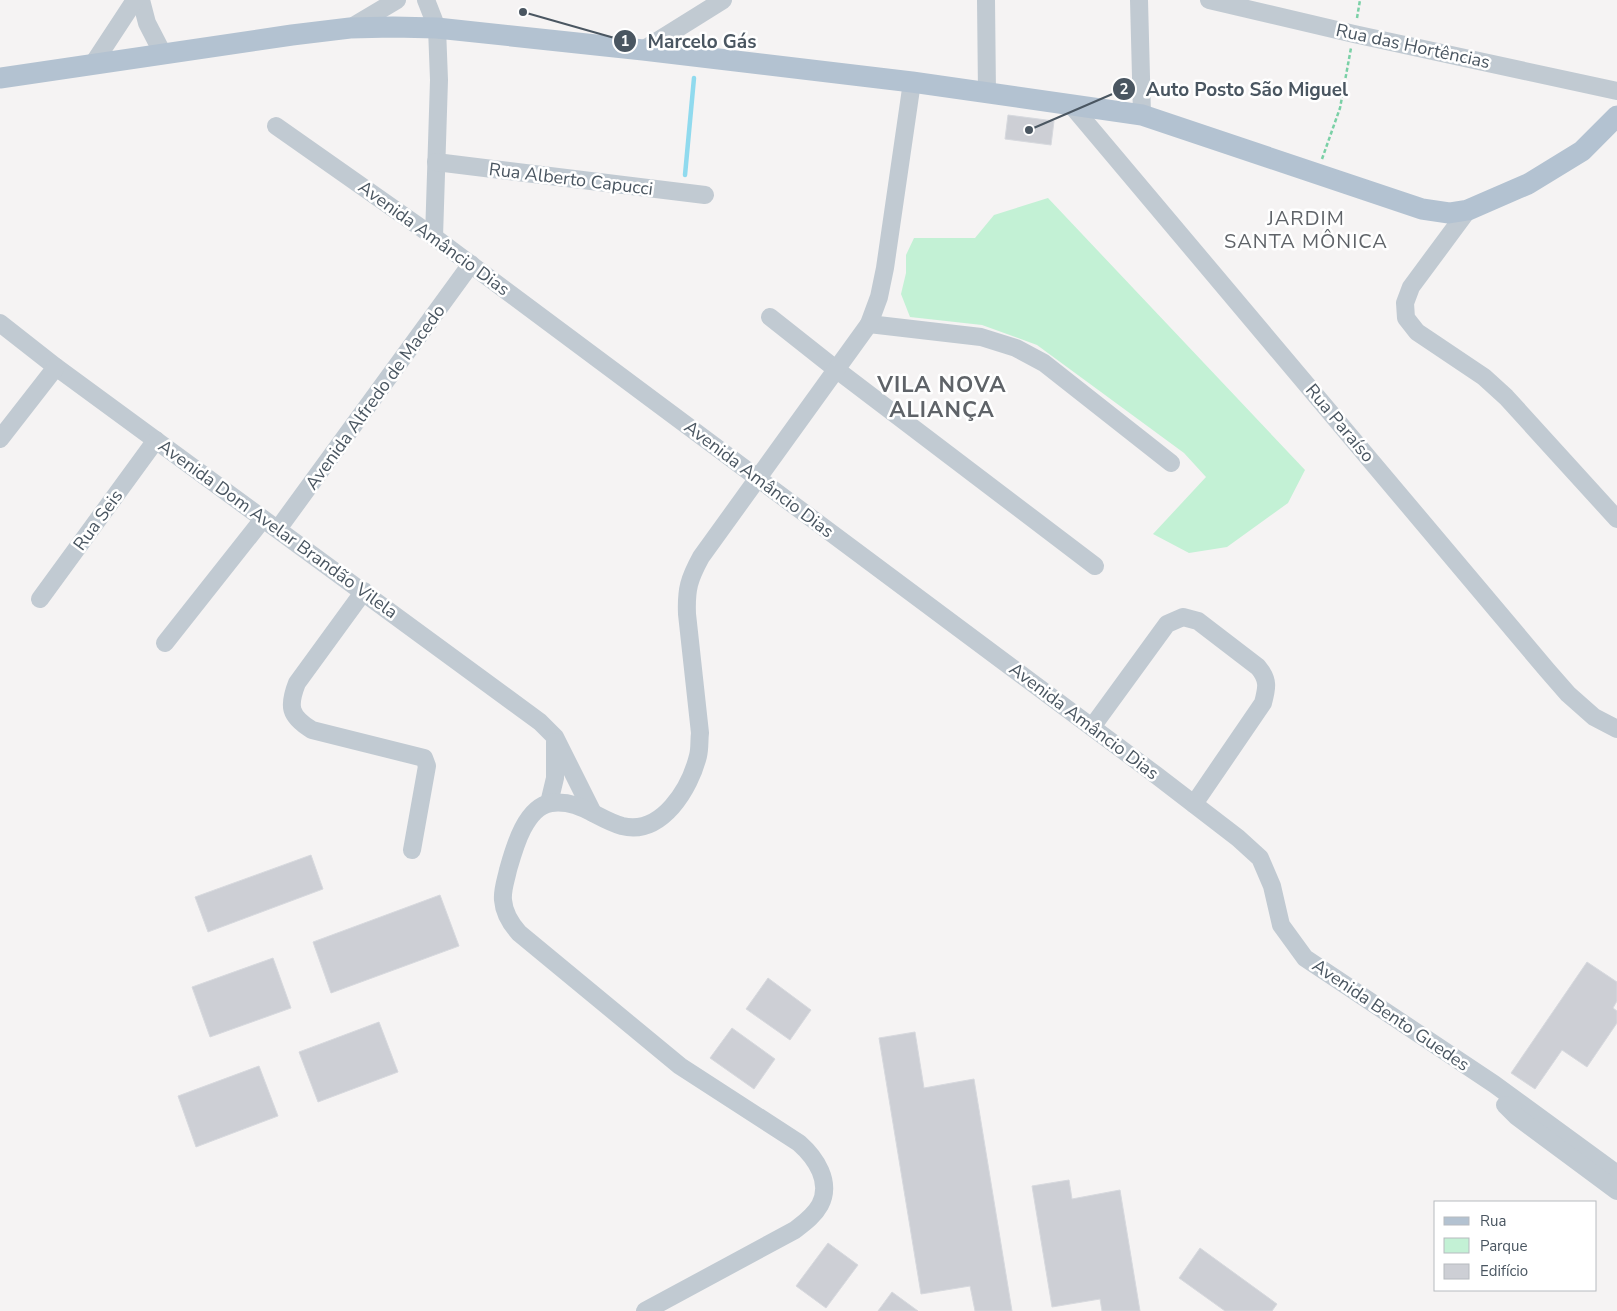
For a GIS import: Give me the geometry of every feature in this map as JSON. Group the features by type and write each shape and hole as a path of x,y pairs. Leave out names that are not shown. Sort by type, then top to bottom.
{"main road":[{"path":"0,78 350,28 437,28 912,82 1142,115 1422,209 1449,213 1468,210 1528,184 1582,151 1617,116"}],"street":[{"path":"93,64 135,0"},
{"path":"141,0 147,23 163,54"},
{"path":"350,28 397,0"},
{"path":"426,0 437,28 439,80 434,237"},
{"path":"643,50 723,0"},
{"path":"986,0 987,93"},
{"path":"1139,0 1142,115"},
{"name":"Rua das Hortências","path":"1209,0 1354,34 1617,90"},
{"path":"645,1311 795,1230 810,1218 820,1204 824,1190 823,1176 810,1153 799,1143 680,1066 519,934 511,924 506,913 503,890 515,844 521,829 530,817 549,803 565,802 579,806 625,826 649,823 660,818 671,808 690,780 699,753 700,733 687,614 690,577 701,557 757,478 870,324 886,268 912,82"},
{"name":"Rua Paraíso","path":"1072,106 1547,670 1568,694 1594,718 1617,730"},
{"name":"Avenida Amâncio Dias","path":"276,126 471,264 1238,838"},
{"name":"Rua Alberto Capucci","path":"436,162 705,195"},
{"path":"1468,210 1411,287 1405,303 1406,318 1417,332 1484,377 1506,397 1617,519"},
{"name":"Avenida Alfredo de Macedo","path":"278,529 471,264"},
{"path":"770,316 837,370 1095,566"},
{"name":"Avenida Dom Avelar Brandão Vilela","path":"0,323 56,367 364,591 540,722 555,737 593,813"},
{"path":"870,324 981,337 1016,348 1044,363 1170,463"},
{"path":"0,439 56,367"},
{"name":"Rua Seis","path":"40,599 156,440"},
{"path":"165,643 262,518"},
{"path":"364,591 297,683 291,699 292,714 300,723 312,730 424,758 427,766 412,850"},
{"path":"1092,728 1167,624 1183,617 1198,621 1258,667 1266,676 1266,690 1263,704 1194,804"},
{"path":"549,803 555,778 555,737"},
{"name":"Avenida Bento Guedes","path":"1238,838 1260,858 1272,886 1281,925 1305,958 1494,1084 1617,1174"},
{"name":"Avenida Bento Guedes","path":"1494,1084 1508,1108 1516,1116 1617,1191"}],"path":[{"path":"1317,173 1340,108 1354,34"}],"green space":[{"path":"1048,198 1305,470 1288,503 1227,547 1189,553 1153,534 1206,477 1184,453 1037,345 982,325 910,317 901,294 906,273 906,255 914,238 975,238 994,215"}],"building":[{"path":"1008,115 1054,121 1051,145 1005,139"},
{"path":"311,855 323,889 208,932 195,897"},
{"path":"440,895 459,946 331,993 313,942"},
{"path":"273,958 291,1008 210,1037 192,987"},
{"path":"1587,962 1617,982 1617,1001 1613,1008 1617,1011 1617,1023 1587,1067 1562,1050 1535,1089 1511,1073"},
{"path":"768,978 811,1010 790,1040 746,1009"},
{"path":"379,1022 398,1072 318,1102 299,1052"},
{"path":"732,1028 775,1059 754,1089 710,1058"},
{"path":"915,1032 924,1088 974,1079 1012,1311 975,1311 970,1286 921,1294 879,1038"},
{"path":"259,1066 278,1116 196,1147 178,1096"},
{"path":"1069,1180 1072,1199 1120,1190 1140,1311 1102,1311 1100,1299 1052,1307 1032,1186"},
{"path":"828,1243 858,1265 826,1308 796,1286"},
{"path":"1200,1248 1277,1304 1272,1311 1225,1311 1179,1278"},
{"path":"892,1292 918,1311 878,1311"}],"waterway":[{"path":"685,175 694,78"}],"place":[{"name":"Marcelo Gás","path":"523,12"},
{"name":"Auto Posto São Miguel","path":"1029,130"}],"district":[{"name":"JARDIM SANTA MÔNICA","path":"1306,230"},
{"name":"VILA NOVA ALIANÇA","path":"942,398"}]}
